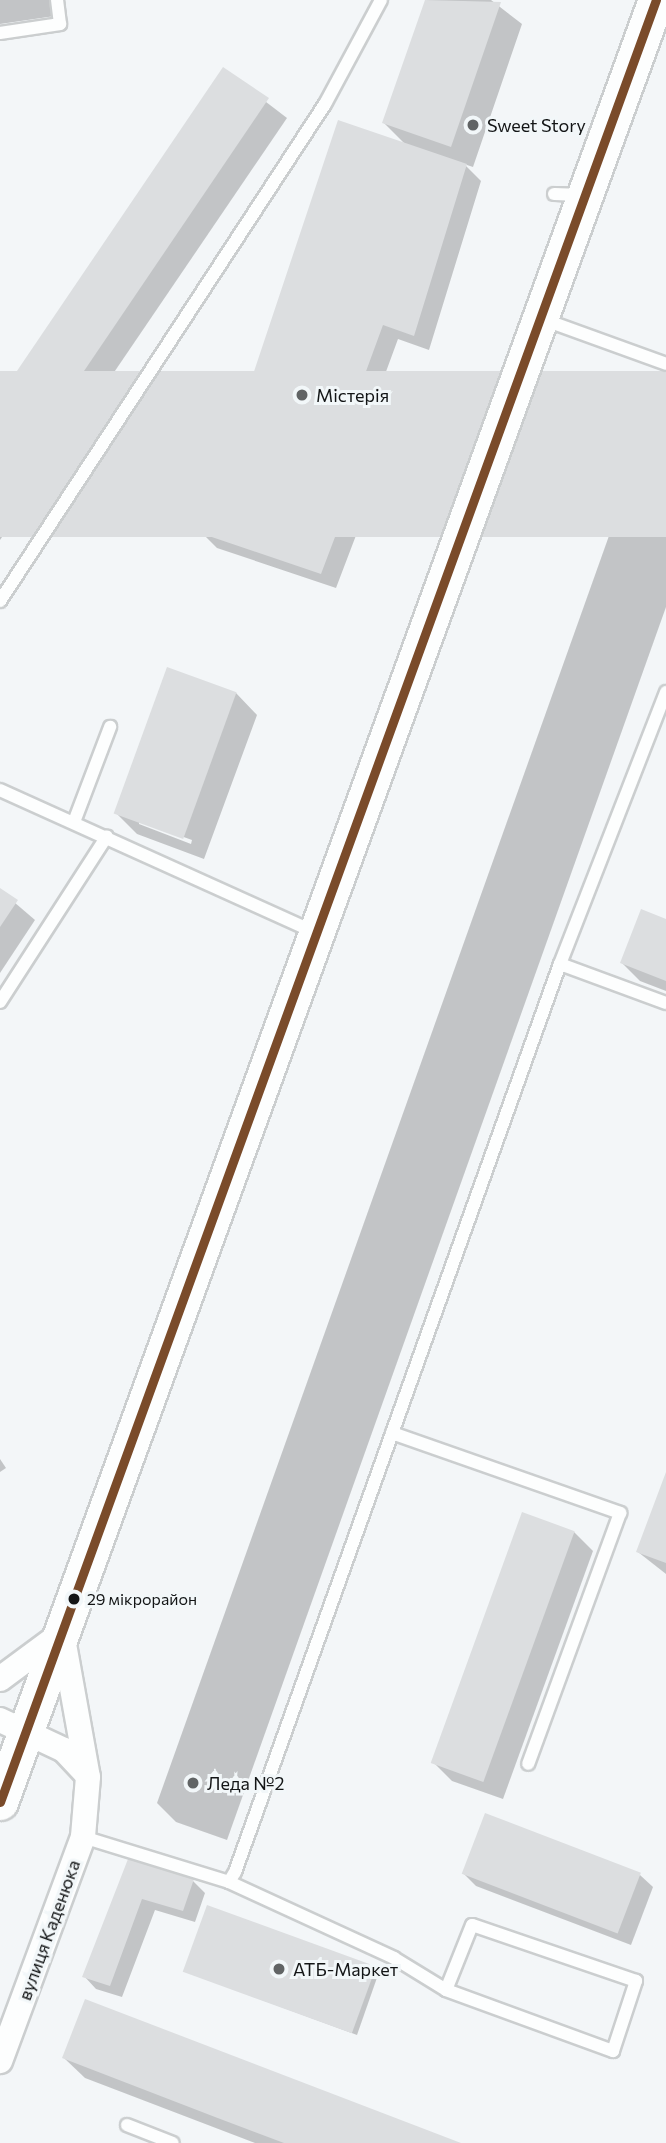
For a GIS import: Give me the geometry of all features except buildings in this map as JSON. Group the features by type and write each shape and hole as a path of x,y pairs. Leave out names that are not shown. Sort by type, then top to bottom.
{"main road":[{"path":"0,1802 13,1726 62,1633 542,319 571,195 656,0"}],"street":[{"path":"0,1679 62,1633"},
{"name":"вулиця Каденюка","path":"0,2061 83,1837 88,1777 62,1633"},
{"path":"13,1726 64,1750 88,1777"}],"lane":[{"path":"0,33 60,24 57,0"},
{"path":"0,601 325,104 381,0"},
{"path":"542,319 666,364"},
{"path":"229,1882 560,964 666,691"},
{"path":"74,822 110,727"},
{"path":"0,790 317,933"},
{"path":"0,1002 107,836"},
{"path":"560,964 666,1003"},
{"path":"392,1433 620,1513 528,1764"},
{"path":"83,1837 229,1882 394,1958 446,1990 613,2051 636,1981 472,1925 446,1990"},
{"path":"127,2126 173,2143"}],"transit line":[{"path":"0,1802 656,0"}],"place":[{"name":"Sweet Story","path":"473,125"},
{"name":"Містерія","path":"302,395"},
{"name":"29 мікрорайон","path":"74,1599"},
{"name":"Леда №2","path":"193,1783"},
{"name":"АТБ-Маркет","path":"279,1969"}]}
